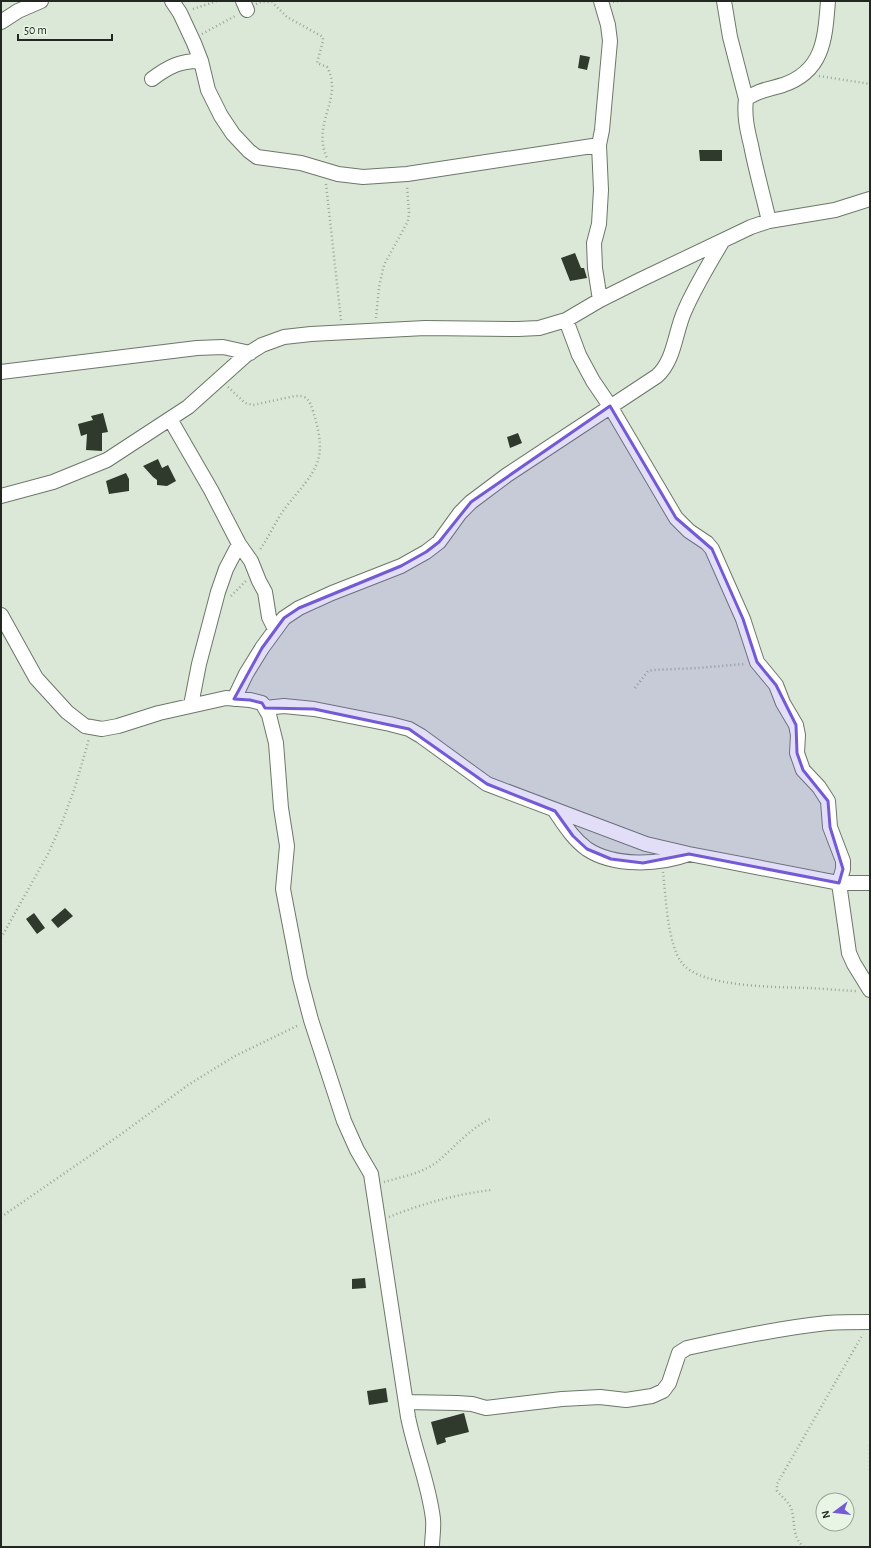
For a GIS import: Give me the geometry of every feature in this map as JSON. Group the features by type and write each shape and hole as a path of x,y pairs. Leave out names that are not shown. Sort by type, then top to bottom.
{"street":[{"path":"1,22 18,11 41,1"},
{"path":"172,1 180,13 202,61 208,90 221,116 232,134 248,151 257,156 301,163 329,171 363,177 406,174 599,145"},
{"path":"600,300 595,268 594,243 599,224 601,190 599,145 602,130 610,41 608,25 601,1"},
{"path":"724,1 730,37 746,99 744,111 755,167 770,221"},
{"path":"746,99 758,92 792,81 808,71 814,63 821,48 828,1"},
{"path":"152,79 162,71 177,63 202,61"},
{"path":"1,496 53,482 107,460 188,407 250,353 262,345 284,337 374,330 440,328 540,328 566,320 600,300 751,227 770,221 835,210 870,199"},
{"path":"234,698 246,674 275,629 284,618 299,608 332,593 401,566 426,552 440,542 460,513 507,474 658,376 663,371 667,363 684,311 722,242"},
{"path":"566,320 579,355 593,381 610,406 676,518 689,531 707,543 712,549 743,619 757,662 776,685 782,703 796,725 798,736 797,753 803,770 819,787 828,801 830,827 843,861 843,869 839,883 849,953 867,990"},
{"path":"1,372 197,348 223,347 250,353"},
{"path":"170,419 211,490 239,544 251,561 265,592 269,617 275,629"},
{"path":"191,706 199,664 218,592 226,568 239,544"},
{"path":"3,622 36,678 67,712 85,726 102,729 118,726 159,712 226,698 250,700 262,703 269,715 276,743 281,808 287,846 283,889 300,978 311,1020 344,1121 357,1150 371,1174 411,1433 422,1464 430,1501 433,1522 432,1547"},
{"path":"265,708 284,706 314,709 408,729 421,736 487,784 555,811 646,844 689,854 839,883 870,883"},
{"path":"555,811 573,836 587,849 610,859 643,863 662,862 689,854"},
{"path":"406,1402 472,1404 486,1408 562,1399 600,1397 626,1400 652,1396 663,1391 669,1383 679,1353 687,1348 753,1334 828,1323 868,1325"}],"path":[{"path":"180,13 217,1"},
{"path":"192,39 245,5 253,5 261,2 272,2 286,17 323,37 324,41 317,63 327,67 331,74 332,91 323,127 322,138 329,171 329,221 343,332"},
{"path":"808,71 826,78 870,84"},
{"path":"374,330 379,287 384,265 408,221 409,213 406,174"},
{"path":"220,379 245,403 254,405 301,395 307,398 310,402 321,445 313,472 286,508 265,542 251,561"},
{"path":"229,599 243,583 257,576"},
{"path":"635,688 648,671 757,662"},
{"path":"1,938 48,854 61,825 75,787 93,727"},
{"path":"662,862 671,932 676,953 682,964 694,972 711,980 735,984 867,990"},
{"path":"1,1217 120,1135 188,1085 235,1056 311,1020"},
{"path":"373,1185 422,1170 436,1162 468,1132 490,1119"},
{"path":"379,1221 424,1205 476,1192 491,1190"},
{"path":"804,1547 797,1538 794,1530 792,1509 787,1500 777,1491 777,1484 868,1325"},
{"path":"870,1445 870,1470"}],"highlighted area":[{"path":"610,406 676,518 712,549 743,619 757,662 776,685 796,725 797,753 803,770 828,801 830,827 843,869 839,883 689,854 643,863 611,859 587,849 573,836 555,811 487,784 409,729 314,709 265,708 262,703 250,700 234,699 262,648 284,618 299,608 401,566 426,552 439,542 471,502"}],"building":[{"path":"580,55 590,57 587,70 578,68"},
{"path":"699,150 722,150 722,161 700,161"},
{"path":"575,253 581,268 584,268 587,278 570,281 561,258"},
{"path":"103,413 108,432 102,433 102,451 86,450 87,434 81,436 78,424 93,420 91,416"},
{"path":"518,433 522,443 510,448 507,437"},
{"path":"158,459 162,468 168,465 176,481 167,486 157,485 157,480 143,466"},
{"path":"126,473 129,479 129,491 109,494 106,481"},
{"path":"65,908 73,916 58,928 51,920"},
{"path":"34,913 45,928 37,934 26,919"},
{"path":"365,1278 366,1288 352,1289 352,1279"},
{"path":"386,1388 388,1402 369,1405 367,1391"},
{"path":"464,1413 469,1432 445,1438 446,1442 437,1445 431,1422"}]}
